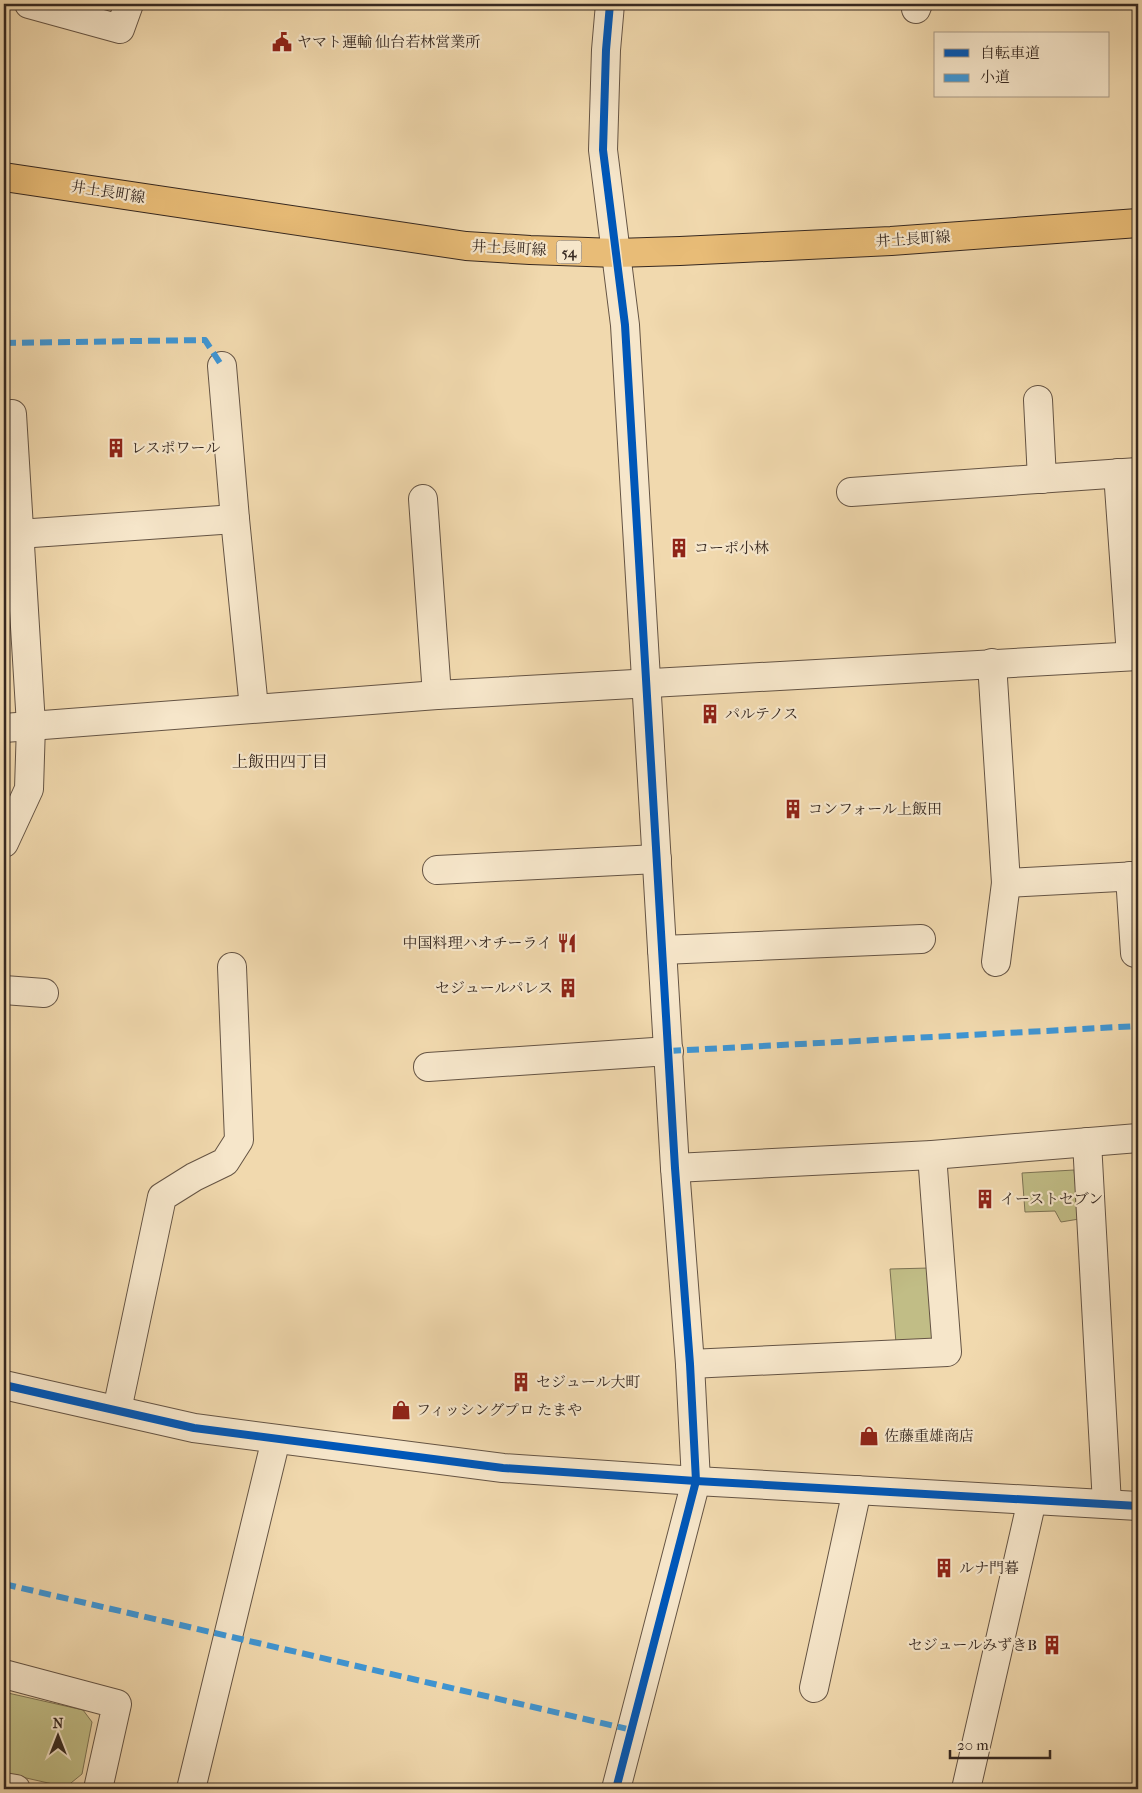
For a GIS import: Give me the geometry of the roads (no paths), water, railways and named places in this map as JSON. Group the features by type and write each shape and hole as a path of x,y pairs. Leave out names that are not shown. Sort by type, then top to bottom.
{"main road":[{"name":"井土長町線","path":"4,177 466,246 530,250 616,253 891,241 1138,223"}],"street":[{"path":"30,4 120,29 129,4"},
{"path":"610,4 606,50 603,150 626,325 675,1168 690,1364 696,1481 616,1789"},
{"path":"222,366 234,519 254,708"},
{"path":"1038,400 1042,479"},
{"path":"4,843 29,789 31,725 12,534 12,414"},
{"path":"4,728 437,695 1135,656 1128,473 851,492"},
{"path":"423,499 437,695"},
{"path":"12,534 234,519"},
{"path":"992,663 1006,883 996,962"},
{"path":"437,870 657,859"},
{"path":"1006,883 1134,876 1135,954"},
{"path":"662,950 921,938"},
{"path":"117,1410 162,1197 194,1177 225,1162 239,1140 232,967"},
{"path":"4,990 44,993"},
{"path":"428,1067 669,1051"},
{"path":"675,1168 932,1155 1138,1138"},
{"path":"1087,1142 1107,1504"},
{"path":"690,1364 947,1352 932,1155"},
{"path":"4,1385 194,1428 502,1468 1138,1506"},
{"path":"190,1789 276,1439"},
{"path":"814,1688 857,1490"},
{"path":"966,1789 1032,1500"},
{"path":"4,1674 117,1704 98,1789"},
{"path":"4,1787 16,1789"}],"place":[{"name":"ヤマト運輸 仙台若林営業所","path":"282,42"},
{"name":"レスポワール","path":"116,448"},
{"name":"コーポ小林","path":"679,548"},
{"name":"パルテノス","path":"710,714"},
{"name":"コンフォール上飯田","path":"793,809"},
{"name":"中国料理ハオチーライ","path":"567,943"},
{"name":"セジュールパレス","path":"568,988"},
{"name":"イーストセブン","path":"985,1199"},
{"name":"セジュール大町","path":"521,1382"},
{"name":"フィッシングプロ たまや","path":"401,1410"},
{"name":"佐藤重雄商店","path":"869,1436"},
{"name":"ルナ門暮","path":"944,1568"},
{"name":"セジュールみずきB","path":"1052,1645"}],"district":[{"name":"上飯田四丁目","path":"280,761"}]}
